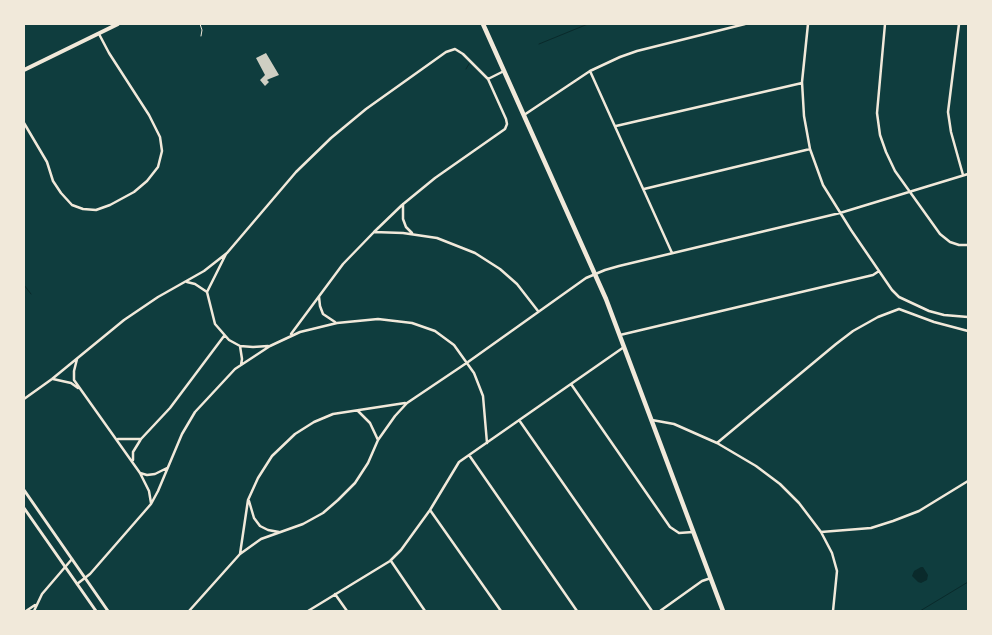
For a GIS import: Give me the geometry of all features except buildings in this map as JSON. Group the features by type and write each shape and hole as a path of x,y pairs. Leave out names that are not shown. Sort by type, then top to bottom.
{"main road":[{"path":"24,70 118,24"},
{"path":"484,24 596,273 724,611"}],"street":[{"path":"524,115 590,71 637,51 745,24"},
{"path":"808,24 802,82 804,116 810,149 823,185 879,271 899,297 911,304 944,315 968,317"},
{"path":"886,24 876,113 880,135 886,152 894,171 940,234 950,242 968,245"},
{"path":"959,24 948,112 950,132 963,175"},
{"path":"24,123 40,148 61,193 72,205 96,210 134,192 147,181 158,167 162,151 160,137 149,114 99,34"},
{"path":"24,399 52,379 132,314 204,271 227,253 296,172 332,138 366,109 450,49 458,51 488,79 506,118 506,127 435,178 374,232 344,264 290,336"},
{"path":"488,79 504,71"},
{"path":"590,71 672,253"},
{"path":"616,126 802,82"},
{"path":"644,189 810,149"},
{"path":"189,611 240,554 261,539 303,524 323,513 340,498 355,483 368,463 378,440 407,403 586,278 604,270 840,213 968,174"},
{"path":"404,204 403,219 406,227 413,234"},
{"path":"374,232 413,234 437,238 475,253 500,269 518,284 538,311"},
{"path":"227,253 207,292 215,324 224,336 240,346 270,346"},
{"path":"620,335 873,275 879,271"},
{"path":"186,282 195,284 207,292"},
{"path":"320,295 320,306 323,314 337,323"},
{"path":"718,443 836,344 878,317 898,309 934,322 968,331"},
{"path":"77,584 85,578 151,504 182,434 195,412 241,365 270,346 290,336 337,323 378,319 424,326 454,345 468,362 474,373 483,396 487,443"},
{"path":"133,462 133,452 141,439 170,408 224,336"},
{"path":"240,346 241,365"},
{"path":"308,611 390,561 401,550 430,510 456,466 469,455 624,347"},
{"path":"77,358 74,380 140,472 149,491 151,504"},
{"path":"52,379 71,383 80,389"},
{"path":"571,384 670,527 679,533 693,532"},
{"path":"240,554 248,500 258,478 272,456 295,434 314,422 333,414 407,403"},
{"path":"358,411 370,423 378,440"},
{"path":"519,420 652,611"},
{"path":"652,420 674,424 718,443 756,466 780,484 799,503 821,532 832,553 837,572 833,611"},
{"path":"118,440 141,439"},
{"path":"469,455 577,611"},
{"path":"140,472 147,475 155,474 167,468"},
{"path":"821,532 871,528 893,521 925,508 968,481"},
{"path":"24,490 108,611"},
{"path":"248,500 254,518 260,526 268,530 281,532"},
{"path":"24,508 96,611"},
{"path":"430,510 501,611"},
{"path":"26,611 36,604 72,558"},
{"path":"390,561 425,611"},
{"path":"660,611 702,581 711,578"},
{"path":"335,594 347,611"},
{"path":"34,611 36,604"}],"lane":[{"path":"200,24 201,36"}],"water":[{"path":"923,567 928,575 927,580 921,583 912,576 914,571"}],"waterway":[{"path":"539,44 588,24"},
{"path":"466,69 469,64"},
{"path":"24,285 31,294"},
{"path":"920,611 968,582"}]}
